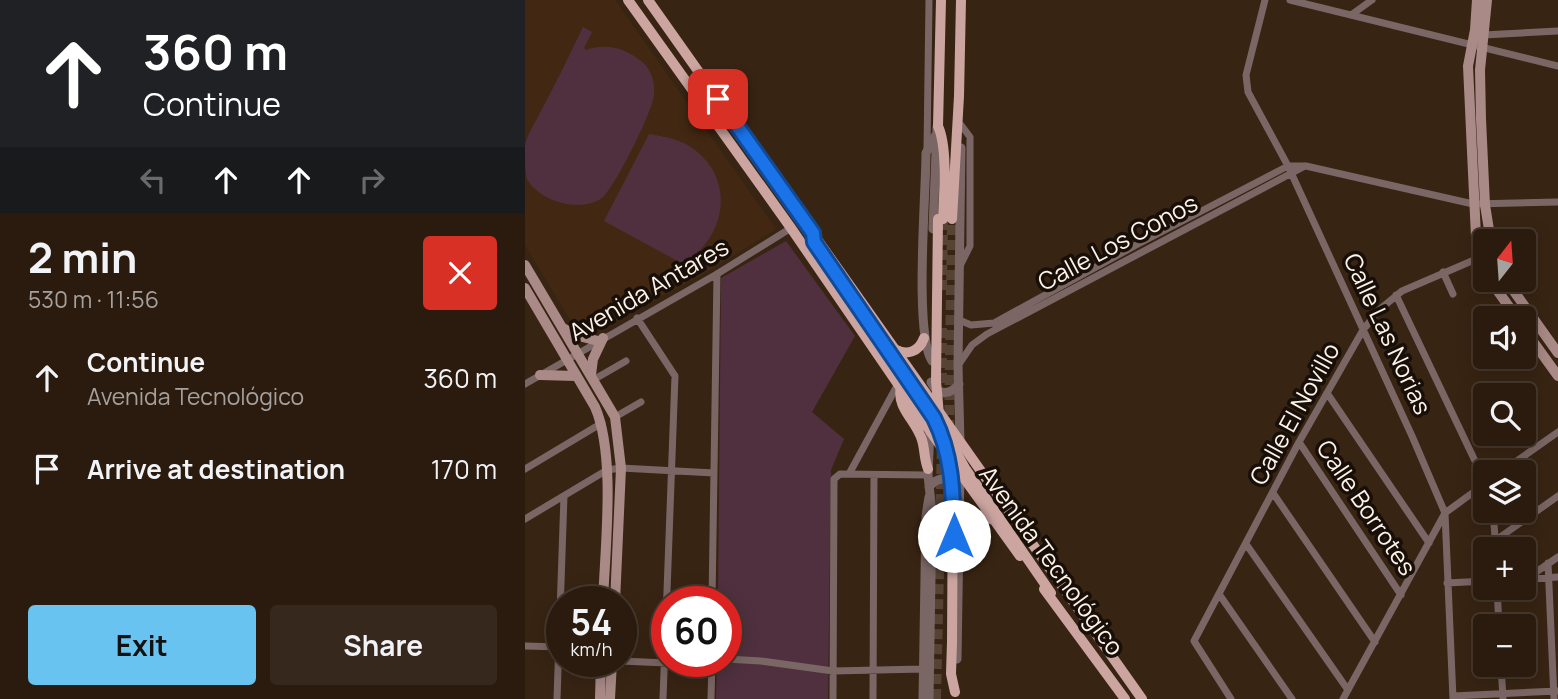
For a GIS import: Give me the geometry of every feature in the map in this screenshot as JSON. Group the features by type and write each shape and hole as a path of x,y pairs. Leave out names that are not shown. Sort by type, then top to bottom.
{"main road":[{"name":"Avenida Tecnológico","path":"628,0 791,228 930,431 1125,699"},
{"name":"Avenida Tecnológico","path":"648,0 1142,699"},
{"path":"941,0 937,130 940,132 943,164 944,219 936,381 939,415 965,468 1067,620"},
{"path":"944,219 959,96 961,0"},
{"path":"1475,229 1468,66 1475,30 1476,0"},
{"path":"1487,0 1480,70 1485,205 1489,229"},
{"path":"936,184 944,219"},
{"path":"813,233 814,242 931,412 946,445 953,480 951,674 955,695"},
{"path":"525,265 615,417 621,468 616,586"},
{"path":"525,288 602,423 607,470 603,586"},
{"path":"1515,292 1558,353"},
{"path":"560,326 575,335 601,339 593,359 592,378"},
{"path":"893,348 900,352 912,352 921,345 924,338"},
{"path":"1536,346 1558,376"},
{"path":"540,375 576,376"},
{"path":"900,385 902,406 920,434 928,472"},
{"path":"960,533 963,525 972,517 984,516 995,522"},
{"path":"600,699 601,677"},
{"path":"610,699 611,677"}],"street":[{"path":"929,0 923,306 924,338 932,361"},
{"name":"Calle Las Norias","path":"1265,0 1246,75 1248,92 1290,169 1445,513 1453,697"},
{"path":"1290,0 1558,66"},
{"path":"1351,15 1372,0"},
{"path":"1484,35 1558,31"},
{"path":"955,695 960,533 959,96"},
{"path":"927,149 937,130"},
{"path":"929,699 932,513 928,472 937,130"},
{"name":"Calle Los Conos","path":"959,320 971,325 994,323 1137,244 1290,169 1305,166 1473,204 1558,202"},
{"name":"Calle Los Conos","path":"958,365 972,345 987,334 1143,252 1290,169"},
{"name":"Avenida Antares","path":"525,384 717,274 791,228"},
{"path":"1137,244 1143,252"},
{"name":"Calle El Novillo","path":"1231,699 1194,641 1299,442 1363,330 1379,310 1396,295 1473,260"},
{"path":"1443,272 1453,294"},
{"path":"712,586 717,274"},
{"path":"1396,295 1475,460"},
{"path":"638,318 675,376 667,586"},
{"path":"592,378 627,361"},
{"path":"931,382 936,390 946,393 959,384"},
{"path":"849,474 900,385"},
{"path":"1327,393 1429,543"},
{"path":"615,417 641,402"},
{"path":"525,469 602,423"},
{"path":"1518,460 1558,432"},
{"name":"Calle Borrotes","path":"1299,442 1401,595"},
{"path":"525,519 607,470 621,468 714,473"},
{"path":"832,699 834,478 840,474 928,472"},
{"path":"873,699 874,475"},
{"path":"922,699 925,516 929,489 937,480 948,479 957,485 960,491"},
{"path":"1273,493 1375,642"},
{"path":"1343,699 1445,513 1473,493"},
{"path":"562,586 564,496"},
{"path":"1500,537 1558,496"},
{"path":"1246,544 1348,691"},
{"path":"1536,571 1558,556"},
{"path":"1453,697 1555,693 1554,577 1548,563"},
{"path":"1536,578 1554,577"},
{"path":"1447,583 1473,582"},
{"path":"1219,594 1292,699"},
{"path":"525,646 546,647"},
{"path":"742,660 833,671 923,668"},
{"path":"557,699 558,677"},
{"path":"663,699 664,677"},
{"path":"711,699 712,677"},
{"path":"1502,677 1503,696"}],"shaded area":[{"path":"525,0 615,0 776,229 712,269 603,328 587,331 578,329 525,245"},
{"path":"583,27 592,32 584,48 586,50 615,48 644,64 652,76 654,94 641,131 608,192 593,202 572,205 551,199 533,187 527,179 525,147 527,138"},
{"path":"649,134 690,146 708,163 717,178 720,210 716,226 697,253 683,264 604,221"},
{"path":"786,241 855,336 812,412 844,439 831,470 828,699 716,699 717,677 742,677 742,586 718,586 721,278"}],"tunnel":[{"path":"942,290 943,219"},
{"path":"949,430 952,219"},
{"path":"942,327 942,398"},
{"path":"936,699 942,442"}],"route":[{"path":"718,99 813,233 814,242 934,418 946,445 952,470 954,536"}]}
